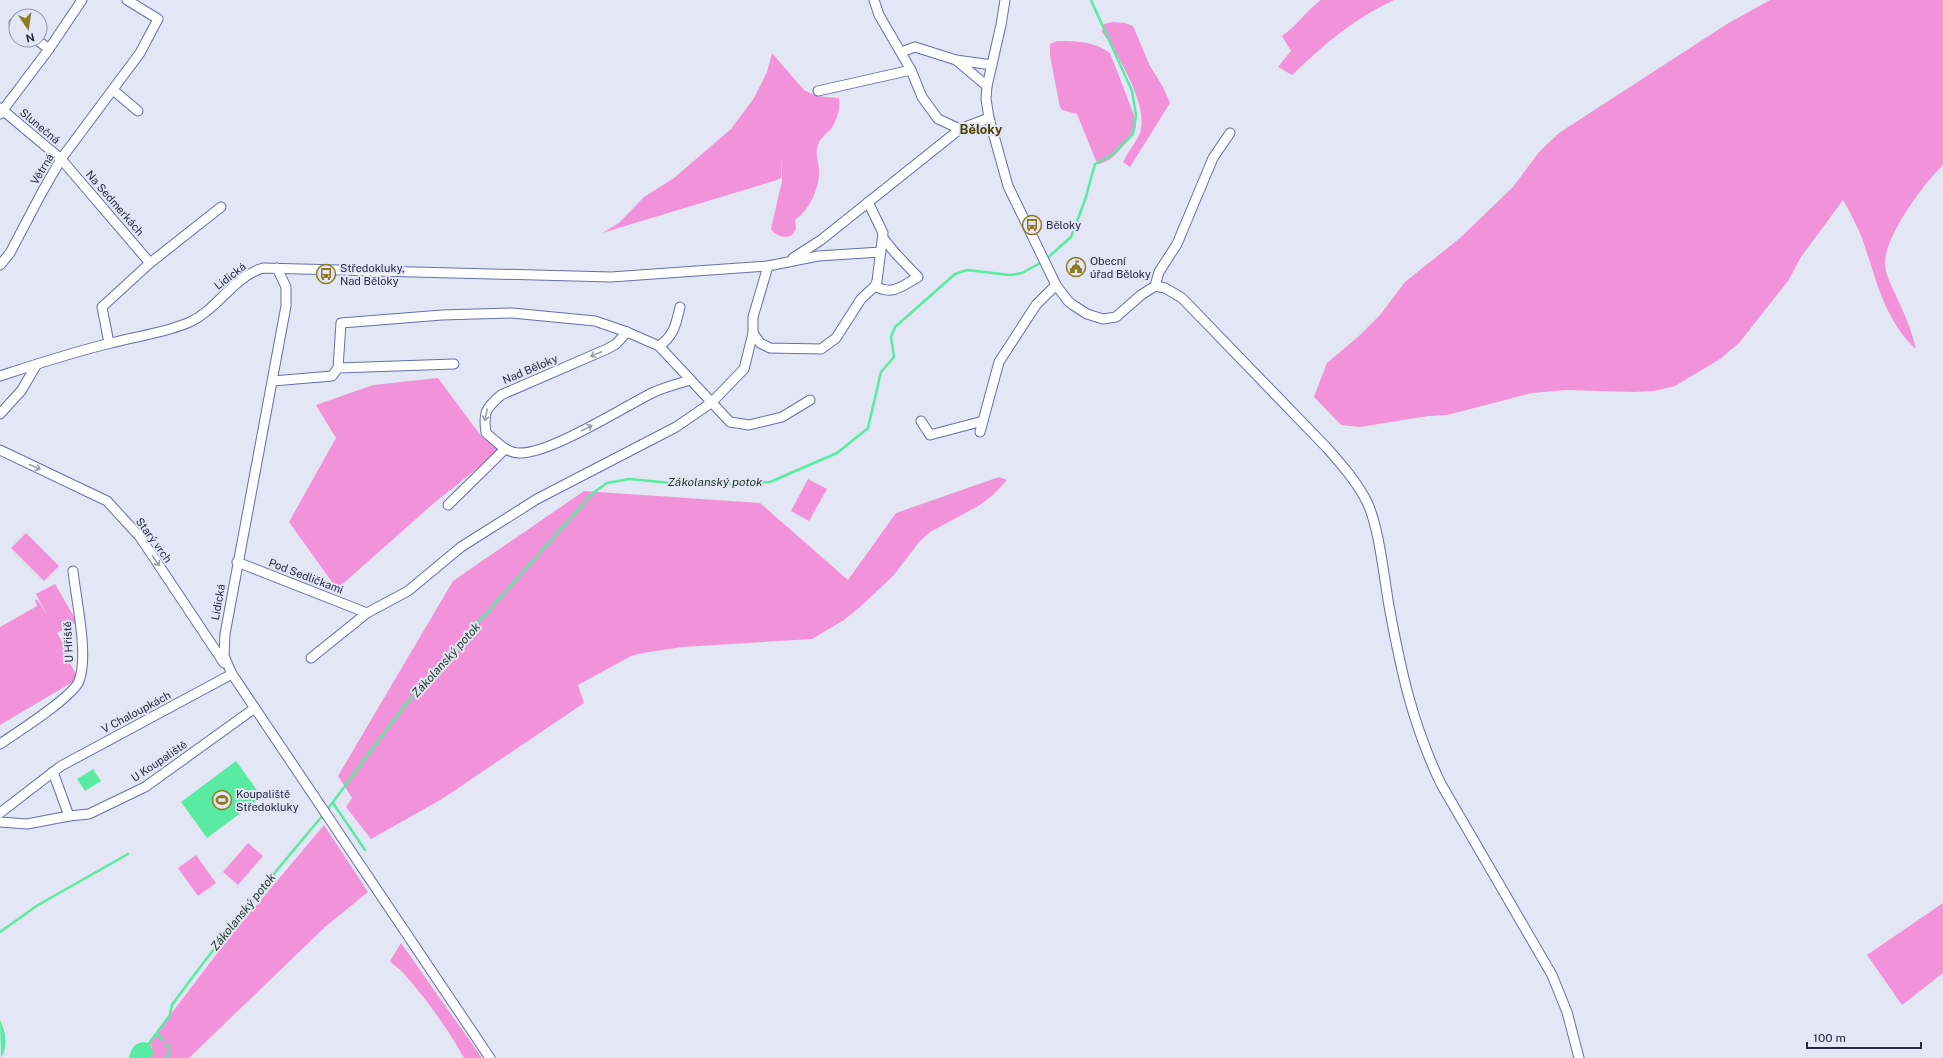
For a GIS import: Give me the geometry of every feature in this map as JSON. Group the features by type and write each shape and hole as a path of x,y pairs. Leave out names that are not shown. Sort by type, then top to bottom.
{"street":[{"name":"Slunečná","path":"61,159 1,111 49,49 82,0"},
{"name":"Větrná","path":"0,265 10,253 61,159 140,53 158,19 127,0"},
{"path":"874,0 879,16 911,70 922,97 938,119 960,129"},
{"path":"1005,0 1002,25 987,86 986,99 989,118 1008,186 1056,284 1068,301 1088,314 1103,319 1116,317 1141,295 1155,286 1159,272 1177,244 1212,158 1230,133"},
{"path":"901,52 915,47 956,60 992,65"},
{"path":"956,60 987,86"},
{"path":"818,91 911,70"},
{"path":"112,90 138,111"},
{"path":"788,261 821,240 960,129 989,118"},
{"name":"Na Sedmerkách","path":"61,159 150,263"},
{"path":"753,333 760,343 770,348 821,350 836,338 861,299 875,286 883,238 881,226 868,202"},
{"path":"109,343 102,307 150,263 221,207"},
{"path":"875,286 881,290 892,292 918,277 883,238"},
{"path":"277,268 611,277 768,266 818,256 881,252"},
{"path":"311,658 368,613 408,591 462,547 537,499 676,427 711,403 744,368 753,333 753,317 768,266"},
{"name":"Lidická","path":"0,376 109,343 190,322 206,312 238,282 253,271 263,268 277,268 284,278 287,294 273,381 237,562 224,643 224,656 232,674 490,1058"},
{"path":"980,432 1000,362 1036,306 1056,284"},
{"path":"1155,286 1173,292 1192,307 1327,448 1347,471 1368,503 1375,529 1400,669 1410,707 1426,752 1441,784 1552,975 1567,1012 1579,1058"},
{"path":"659,346 667,341 675,331 680,307"},
{"path":"273,381 332,376 338,368 341,324 442,315 512,313 595,321 627,332 659,346 730,422 749,425 782,417 810,400"},
{"name":"Nad Běloky","path":"627,332 616,344 607,349 501,395 488,407 484,419 486,433 505,449 518,453 533,452 572,436 654,392 690,380"},
{"path":"0,414 21,391 37,364"},
{"path":"338,368 454,364"},
{"path":"921,421 930,435 983,421"},
{"path":"448,505 505,449"},
{"name":"Starý vrch","path":"0,450 107,501 140,537 208,641 232,674"},
{"name":"Pod Sedličkami","path":"237,562 368,613"},
{"name":"U Hřiště","path":"0,744 58,703 78,682 83,657 73,571"},
{"name":"V Chaloupkách","path":"0,813 61,766 232,674"},
{"name":"U Koupaliště","path":"69,816 89,814 145,787 255,708"},
{"path":"0,822 27,824 69,816 53,772"}],"shaded area":[{"path":"1321,0 1394,0 1366,15 1340,33 1292,75 1278,67 1291,51 1282,36"},
{"path":"1770,0 1943,0 1943,165 1926,184 1906,211 1891,240 1886,253 1885,264 1888,277 1908,323 1916,349 1905,338 1896,325 1882,298 1862,238 1843,200 1801,257 1788,281 1739,343 1720,359 1675,386 1654,391 1634,392 1566,390 1532,393 1447,415 1428,416 1360,427 1341,425 1314,397 1327,363 1359,336 1380,315 1405,282 1460,238 1513,187 1539,152 1559,133 1727,24"},
{"path":"1112,22 1125,23 1133,26 1150,66 1163,87 1170,103 1130,167 1123,162 1140,133 1142,122 1136,95 1130,81 1116,53 1102,32 1104,24"},
{"path":"1057,41 1091,44 1110,53 1134,115 1136,127 1116,154 1105,162 1099,164 1096,161 1077,114 1062,110 1060,107 1050,56 1050,44"},
{"path":"772,53 804,90 816,96 839,98 839,111 836,119 830,130 820,140 817,148 819,176 816,190 813,198 805,210 795,220 796,229 792,235 786,237 780,236 771,229 782,181 781,155 781,178 777,180 602,233 619,223 644,197 674,178 731,129 754,98 767,72"},
{"path":"438,378 481,436 500,450 434,503 337,589 289,522 336,438 316,405 373,385"},
{"path":"999,477 1007,480 994,494 980,505 930,532 920,541 893,576 860,607 844,620 812,639 682,647 631,656 578,685 584,703 442,799 371,839 346,807 352,798 338,776 453,581 584,491 760,503 848,580 896,513"},
{"path":"808,479 827,489 809,521 791,511"},
{"path":"26,533 59,566 44,581 11,548"},
{"path":"55,584 77,622 57,633 74,662 71,664 61,647 77,676 76,680 0,725 0,627 37,606 35,601 37,599 47,615 36,594"},
{"name":"Koupaliště Středokluky","path":"236,761 262,797 207,838 181,802"},
{"path":"93,769 101,781 85,791 77,779"},
{"path":"324,825 368,892 325,927 189,1058 151,1058 152,1047 149,1043 228,939"},
{"path":"248,843 263,856 238,885 223,872"},
{"path":"196,855 216,883 198,896 178,868"},
{"path":"1943,903 1943,973 1902,1005 1867,955"},
{"path":"401,943 482,1058 464,1058 451,1036 429,1005 403,973 390,961"},
{"path":"0,1020 4,1029 5,1039 5,1049 1,1058"},
{"path":"143,1042 149,1043 151,1047 153,1052 151,1058 129,1058 133,1047"}],"waterway":[{"name":"Zákolanský potok","path":"327,810 405,705 593,493 607,483 629,479 692,485 770,482 837,453 868,428 881,372 894,357 891,337 895,327 955,274 967,270 1010,275 1022,273 1044,261 1071,237 1085,200 1095,164 1112,155 1133,134 1136,115 1132,91 1091,0"},
{"path":"333,803 365,850"},
{"name":"Zákolanský potok","path":"147,1046 170,1015 172,1005 213,951 267,882 324,814"},
{"path":"0,932 38,905 128,854"},
{"path":"157,1034 163,1040"},
{"path":"167,1044 169,1050 167,1058"}],"place":[{"name":"Běloky","path":"1032,225"},
{"name":"Obecní úřad Běloky","path":"1076,267"},
{"name":"Středokluky, Nad Běloky","path":"326,274"},
{"name":"Koupaliště Středokluky","path":"222,800"}],"district":[{"name":"Běloky","path":"981,129"}]}
